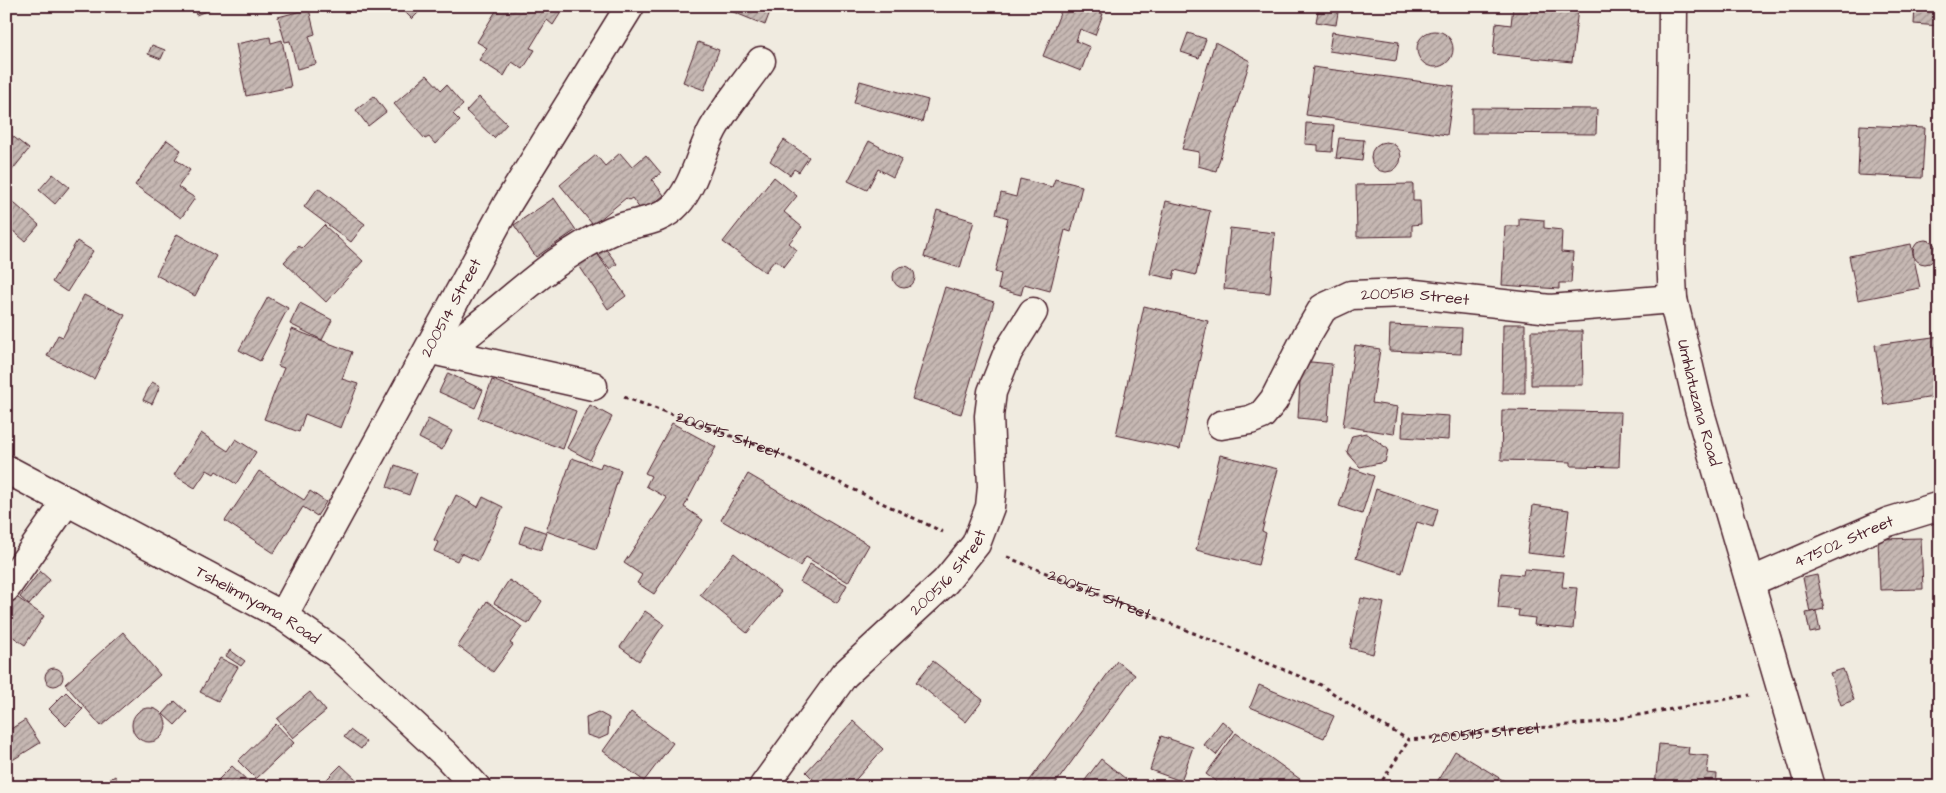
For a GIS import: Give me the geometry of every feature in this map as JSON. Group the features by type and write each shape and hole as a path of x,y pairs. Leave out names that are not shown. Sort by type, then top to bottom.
{"street":[{"name":"200514 Street","path":"283,616 436,351 508,203 630,6"},
{"name":"Umhlatuzana Road","path":"1673,6 1671,257 1673,299 1699,409 1810,787"},
{"path":"436,351 477,330 563,257 614,230 653,221 677,204 691,181 714,127 761,61"},
{"name":"200518 Street","path":"1221,425 1250,420 1262,415 1274,400 1323,308 1351,296 1406,293 1550,309 1673,299"},
{"name":"200516 Street","path":"763,787 844,674 945,582 976,544 990,507 992,487 989,416 992,392 1008,352 1033,312"},
{"path":"436,351 593,386"},
{"name":"Tshelimnyama Road","path":"6,470 283,616 343,659 446,754 476,787"},
{"path":"6,588 67,501"},
{"name":"47502 Street","path":"1750,582 1888,522 1940,506"}],"path":[{"name":"200515 Street","path":"593,386 775,452 947,534 976,544 1321,685 1374,721 1410,740 1600,722 1780,689"},
{"path":"1378,787 1410,740"}],"building":[{"path":"193,6 219,6 196,15"},
{"path":"369,6 380,6 375,12"},
{"path":"402,6 425,6 412,19 401,8"},
{"path":"499,6 565,6 553,25 547,20 530,48 535,50 523,69 512,62 504,76 479,60 487,48 477,42"},
{"path":"727,6 780,6 778,12 771,9 765,25 726,9"},
{"path":"1063,6 1083,6 1103,14 1095,35 1080,29 1076,41 1090,47 1081,71 1043,56"},
{"path":"1319,6 1339,6 1336,25 1316,22"},
{"path":"1513,6 1578,8 1572,62 1493,54 1496,23 1511,25"},
{"path":"1915,6 1940,6 1940,33 1939,26 1914,24"},
{"path":"309,9 315,34 309,36 316,64 297,69 290,41 285,42 278,17"},
{"path":"1435,31 1442,32 1448,36 1452,42 1452,56 1448,62 1442,66 1435,67 1428,66 1422,62 1418,56 1417,49 1418,42 1422,36 1428,32"},
{"path":"1332,32 1399,42 1396,61 1329,51"},
{"path":"1188,33 1206,39 1199,58 1181,52"},
{"path":"270,37 271,43 282,40 291,87 246,96 236,44"},
{"path":"698,42 719,50 704,90 683,82"},
{"path":"1215,42 1250,61 1216,171 1198,166 1199,152 1182,149"},
{"path":"152,45 165,50 161,59 148,54"},
{"path":"1313,67 1454,86 1447,135 1306,115"},
{"path":"427,75 441,90 446,85 463,105 453,114 460,121 435,144 429,137 425,139 394,104"},
{"path":"860,81 928,100 922,122 854,103"},
{"path":"374,96 386,112 368,126 356,110"},
{"path":"479,97 507,124 494,138 466,111"},
{"path":"1472,108 1597,109 1596,134 1472,133"},
{"path":"1306,123 1334,125 1332,152 1318,151 1318,145 1305,144"},
{"path":"1860,125 1925,128 1922,178 1858,175"},
{"path":"6,131 29,149 6,178"},
{"path":"1339,138 1364,140 1362,161 1336,158"},
{"path":"167,140 181,150 175,159 190,170 178,187 195,198 181,218 135,185"},
{"path":"784,140 809,157 799,172 794,169 790,175 770,161"},
{"path":"869,141 902,159 893,177 878,169 867,190 848,181"},
{"path":"1386,142 1397,146 1401,157 1397,168 1386,172 1375,168 1371,157 1375,146"},
{"path":"620,153 632,167 646,155 661,173 652,180 664,195 643,213 632,198 629,200 626,198 593,225 560,185 596,155 605,166"},
{"path":"53,174 69,187 55,204 39,190"},
{"path":"774,177 797,196 784,212 802,227 789,243 797,250 784,267 775,260 765,272 723,242"},
{"path":"1020,179 1052,187 1055,179 1082,186 1071,232 1065,230 1050,291 1024,284 1021,295 998,289 1001,274 995,272 1008,218 996,214 1001,193 1016,197"},
{"path":"1413,184 1413,201 1420,201 1421,224 1412,225 1412,236 1357,237 1356,185"},
{"path":"318,188 365,224 351,242 304,207"},
{"path":"6,196 39,225 25,241 6,225"},
{"path":"554,198 576,230 536,257 514,225"},
{"path":"1166,201 1210,211 1196,275 1175,270 1173,279 1150,274"},
{"path":"937,210 974,221 960,268 924,257"},
{"path":"1519,218 1544,220 1544,228 1562,230 1561,252 1573,253 1571,283 1559,283 1559,289 1502,285 1505,226 1519,226"},
{"path":"324,225 363,261 326,302 284,262 299,246 302,248"},
{"path":"1230,228 1275,233 1270,293 1224,289"},
{"path":"177,234 216,256 195,296 156,275"},
{"path":"1925,240 1934,243 1937,252 1934,261 1925,264 1916,261 1913,252 1916,243"},
{"path":"77,241 93,251 67,292 52,282"},
{"path":"1911,244 1920,288 1858,300 1849,256"},
{"path":"592,246 626,296 608,309 574,258"},
{"path":"605,248 617,264 610,269 598,254"},
{"path":"904,266 912,269 915,277 912,285 904,288 896,285 893,277 896,269"},
{"path":"945,287 994,302 961,414 912,399"},
{"path":"84,295 125,315 94,379 47,356 58,335 63,337"},
{"path":"268,297 288,308 260,361 239,350"},
{"path":"300,303 332,320 322,340 290,324"},
{"path":"1144,306 1208,321 1180,449 1116,435"},
{"path":"1503,324 1525,324 1525,393 1502,393"},
{"path":"1390,325 1462,328 1461,354 1389,351"},
{"path":"292,329 352,352 342,379 358,384 341,428 305,414 299,432 264,419 284,368 278,366"},
{"path":"1531,331 1582,331 1583,385 1531,385"},
{"path":"1940,336 1940,396 1884,405 1875,345"},
{"path":"1355,345 1380,349 1372,403 1398,407 1394,434 1343,426"},
{"path":"1301,361 1332,364 1328,421 1298,418"},
{"path":"448,373 483,390 475,408 439,392"},
{"path":"492,380 576,411 563,449 478,418"},
{"path":"152,382 160,386 152,404 143,400"},
{"path":"590,405 612,417 590,460 567,448"},
{"path":"1502,410 1621,412 1619,467 1571,466 1571,462 1501,460"},
{"path":"1403,413 1449,416 1448,440 1402,437"},
{"path":"428,419 452,431 442,450 419,438"},
{"path":"672,423 716,447 684,507 703,520 654,594 637,583 642,575 624,563 667,498 646,486 651,476 645,473"},
{"path":"201,433 228,451 236,439 256,452 236,484 216,471 214,474 207,470 195,488 174,475"},
{"path":"1366,433 1388,449 1385,462 1360,467 1347,452 1352,436"},
{"path":"1220,455 1278,469 1262,531 1266,533 1258,565 1196,550"},
{"path":"572,458 600,468 602,463 621,470 596,549 546,531"},
{"path":"395,465 417,473 409,495 387,487"},
{"path":"1351,468 1374,476 1362,514 1339,506"},
{"path":"259,471 304,500 310,491 326,502 317,516 303,507 274,553 225,521"},
{"path":"748,474 869,545 848,582 806,557 800,566 721,520"},
{"path":"1376,489 1438,509 1433,527 1417,522 1402,573 1356,558"},
{"path":"456,495 478,507 483,497 503,507 478,561 461,553 457,561 434,551 438,542 434,540"},
{"path":"1533,505 1569,510 1563,557 1527,553"},
{"path":"525,525 547,533 541,550 519,543"},
{"path":"1921,538 1923,589 1880,590 1878,539"},
{"path":"734,553 781,592 747,633 700,595"},
{"path":"810,564 847,585 837,603 800,582"},
{"path":"1524,569 1564,572 1562,587 1577,588 1573,629 1534,625 1535,618 1518,616 1519,610 1498,608 1501,573 1523,575"},
{"path":"40,571 50,580 29,605 20,597"},
{"path":"1817,575 1824,609 1810,612 1803,578"},
{"path":"509,580 542,601 528,624 494,603"},
{"path":"15,596 44,616 25,645 6,632 6,609"},
{"path":"1361,598 1384,603 1373,654 1350,648"},
{"path":"487,601 522,627 510,643 513,645 493,672 458,646"},
{"path":"645,611 664,624 639,661 620,647"},
{"path":"1816,611 1820,631 1810,633 1806,613"},
{"path":"123,632 160,675 101,726 65,684"},
{"path":"230,650 245,661 241,666 226,656"},
{"path":"220,658 238,667 218,701 200,692"},
{"path":"933,661 983,700 966,722 916,682"},
{"path":"1117,661 1135,675 1053,787 1025,787"},
{"path":"54,668 60,671 63,677 60,683 54,686 48,683 45,677 48,671"},
{"path":"1843,669 1854,700 1841,705 1830,673"},
{"path":"1259,685 1334,716 1324,738 1250,707"},
{"path":"66,692 83,709 66,726 49,709"},
{"path":"310,692 326,711 293,738 277,719"},
{"path":"175,701 187,712 175,725 163,714"},
{"path":"149,708 161,713 166,725 161,737 149,742 137,737 132,725 137,713"},
{"path":"598,712 609,718 608,735 599,739 587,735 586,717"},
{"path":"631,712 673,743 644,781 603,751"},
{"path":"25,720 40,743 6,764 6,732"},
{"path":"853,721 883,749 849,787 821,787 806,772"},
{"path":"1222,721 1234,731 1216,755 1204,745"},
{"path":"276,724 294,743 256,779 238,761"},
{"path":"350,730 366,742 361,749 344,737"},
{"path":"1236,733 1311,787 1223,787 1206,774"},
{"path":"1161,736 1193,747 1181,781 1150,770"},
{"path":"1659,744 1689,747 1688,754 1709,756 1707,773 1717,774 1716,787 1655,787"},
{"path":"1455,751 1506,782 1504,787 1434,787"},
{"path":"1101,759 1136,787 1080,787"},
{"path":"341,765 358,781 352,787 328,787 324,782"},
{"path":"232,766 250,783 246,787 211,787"},
{"path":"115,776 121,787 98,787"}]}
